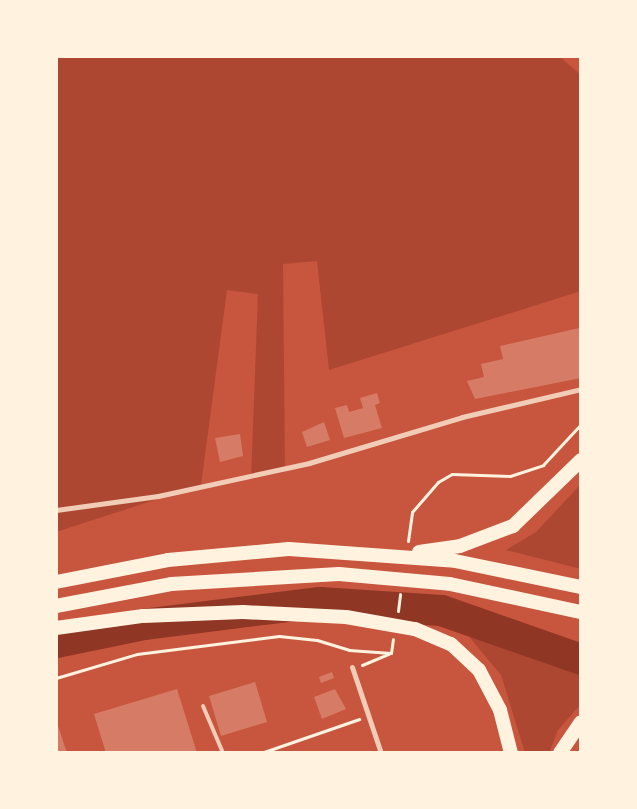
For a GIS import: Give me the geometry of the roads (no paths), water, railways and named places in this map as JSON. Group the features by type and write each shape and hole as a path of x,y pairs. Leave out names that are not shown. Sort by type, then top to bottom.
{"highway":[{"path":"56,582 235,552 341,549 405,550 487,538 512,526 546,498 581,460"},
{"path":"405,550 504,569 581,587"},
{"path":"56,606 171,584 339,574 450,584 581,612"},
{"path":"56,628 218,612 290,612 388,622 436,636 468,656 492,690 512,753"},
{"path":"560,753 581,722"}],"street":[{"path":"56,510 158,496 309,463 462,417 581,389"},
{"path":"352,667 380,753"}],"lane":[{"path":"203,706 223,753"}],"waterway":[{"path":"56,642 143,624 320,602 441,610 581,659"}]}
